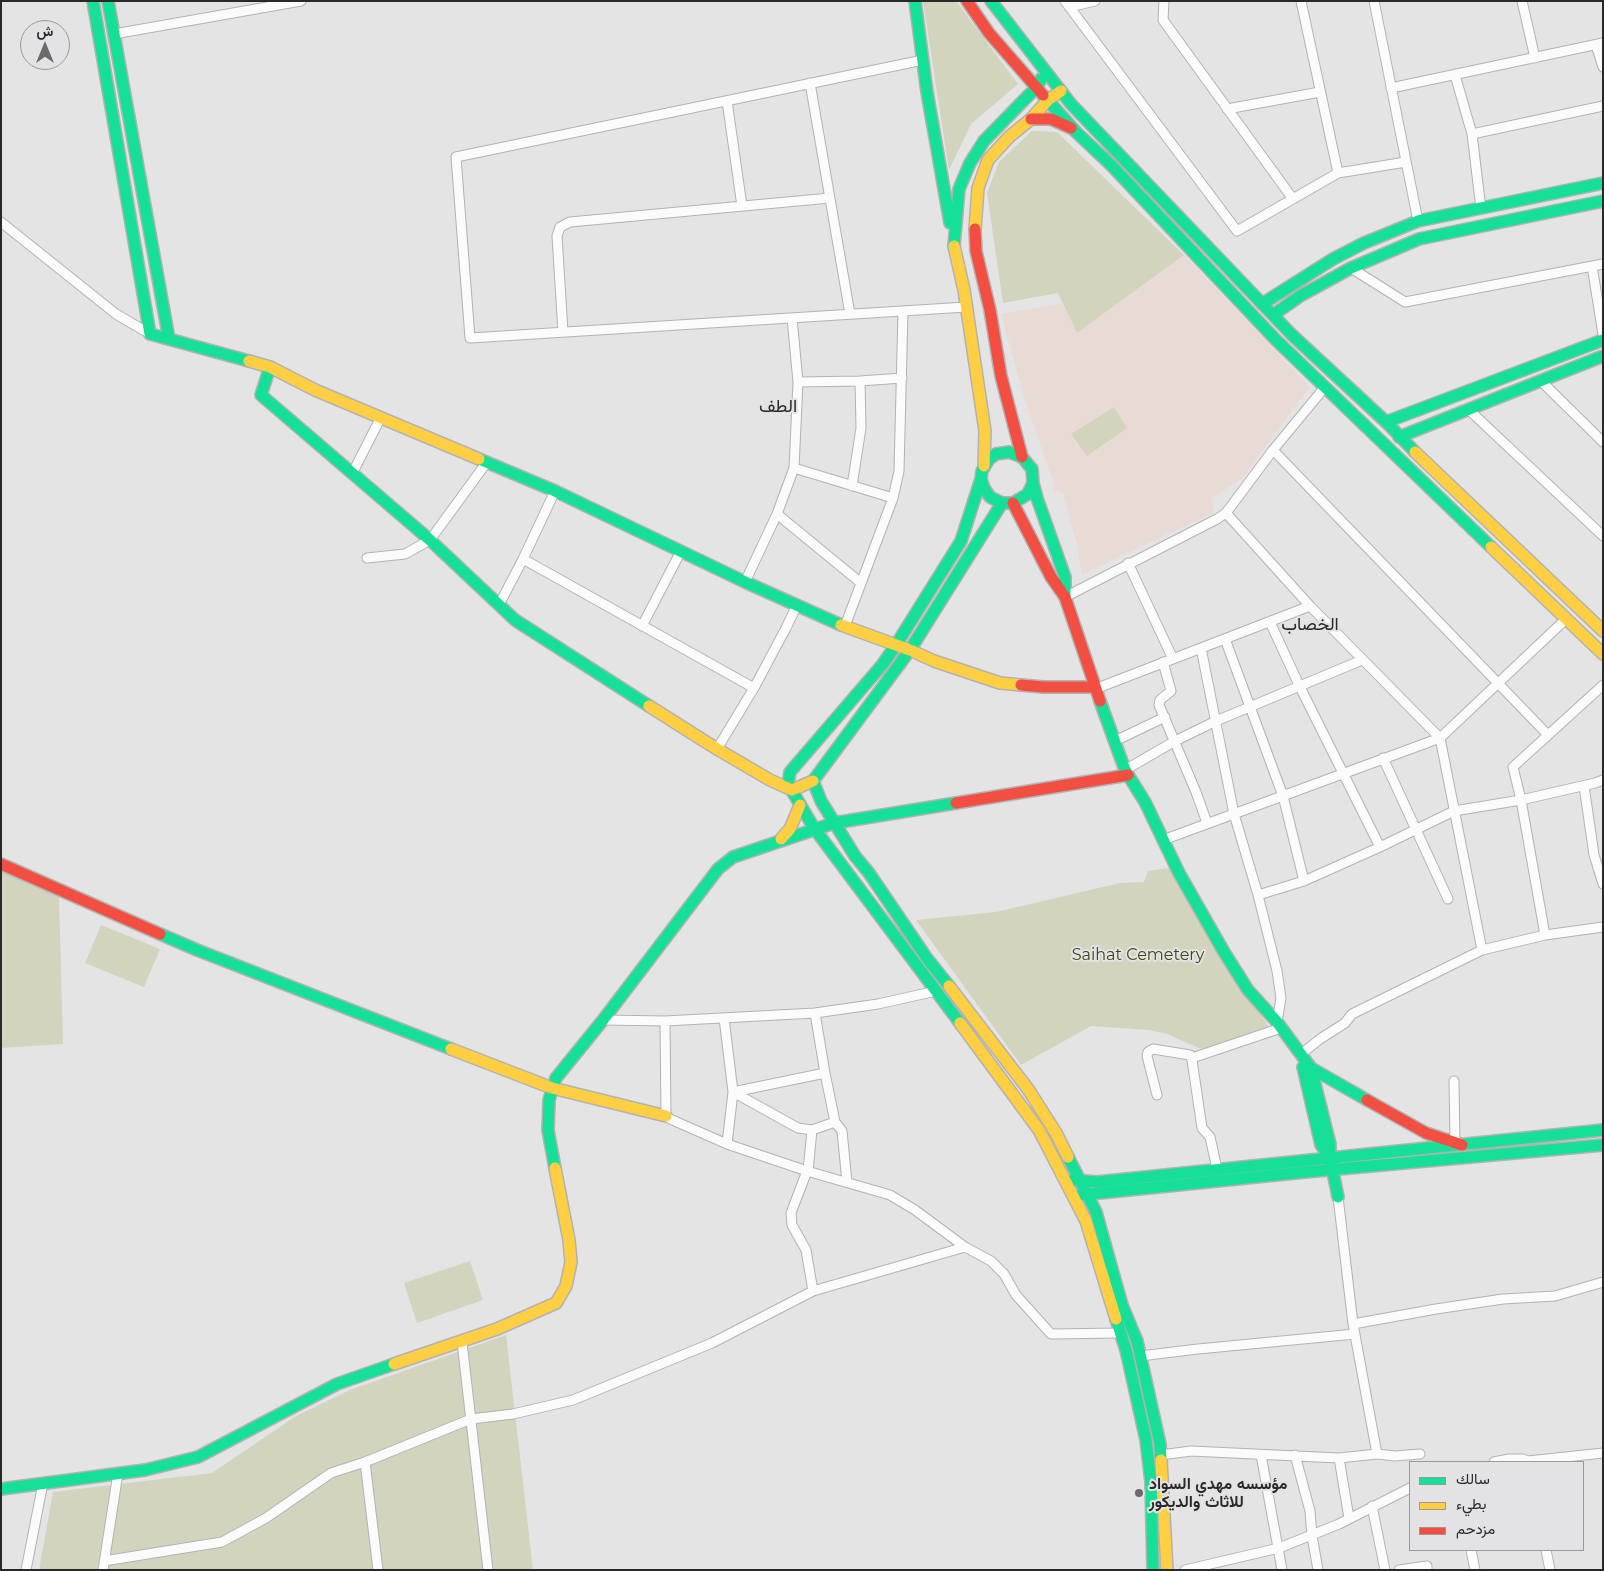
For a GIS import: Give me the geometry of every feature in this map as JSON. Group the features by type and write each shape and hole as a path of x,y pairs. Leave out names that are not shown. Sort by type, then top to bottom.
{"main road":[{"path":"93,1 150,334 270,367 315,390 555,491 745,582 845,626 934,661 1000,683 1043,688 1095,688"},
{"path":"108,1 170,339"},
{"path":"915,1 923,60 966,307 984,431 984,466 961,541 882,665 790,772 788,784 814,828 1039,1130 1086,1221 1126,1350 1146,1440 1151,1482 1153,1570"},
{"path":"967,1 989,33 1076,132"},
{"path":"991,1 1072,104 1292,335 1386,422 1399,437 1603,632"},
{"path":"954,245 959,189 970,163 984,141 1037,87 1046,72"},
{"path":"1061,91 1048,100 1031,119 1008,137 988,160 978,188 975,219 976,251 990,310 1001,376 1022,456 1032,469 1033,483 1065,577 1065,597"},
{"path":"1031,119 1051,119 1067,125 1076,132 1111,165 1202,259 1274,339 1603,654"},
{"path":"1262,304 1341,255 1364,243 1418,221 1603,183"},
{"path":"1273,315 1300,296 1351,268 1419,239 1603,201"},
{"path":"1386,422 1603,340"},
{"path":"1399,437 1603,356"},
{"path":"270,367 261,395 430,540 515,620 717,749 770,780 792,790"},
{"path":"984,466 996,454 1009,452 1022,456"},
{"path":"981,479 990,497 1007,503 1065,597 1095,688 1126,772 1144,802 1179,873 1248,990 1279,1025 1311,1068 1426,1133 1458,1144"},
{"path":"792,790 812,780 910,650 1007,503 1028,494 1033,483"},
{"path":"1,1489 145,1470 198,1457 337,1384 497,1330 556,1303 566,1286 571,1262 569,1240 548,1130 549,1100 552,1088 556,1078 603,1020 718,869 733,857 814,828 834,823 1126,772"},
{"path":"812,780 815,790 855,856 926,957 1028,1089 1056,1134 1096,1212 1122,1305 1136,1341 1151,1400 1161,1455 1167,1570"},
{"path":"780,840 790,829 800,805"},
{"path":"1,864 197,950 552,1088 666,1116"},
{"path":"1300,1055 1321,1145 1330,1157"},
{"path":"1311,1068 1330,1144 1330,1157 1338,1197"},
{"path":"1064,1180 1097,1182 1603,1130"},
{"path":"1073,1196 1603,1145"}],"street":[{"path":"114,34 302,1"},
{"path":"1067,4 1095,1"},
{"path":"1164,1 1163,20 1293,199"},
{"path":"1301,1 1338,173"},
{"path":"1374,1 1418,221"},
{"path":"1522,1 1535,58"},
{"path":"1067,4 1237,231 1338,173 1406,162"},
{"path":"1391,88 1600,44 1603,68"},
{"path":"923,60 456,157 470,338 966,307"},
{"path":"1455,75 1472,134 1481,209"},
{"path":"810,84 850,314"},
{"path":"1227,109 1320,92"},
{"path":"727,101 742,206"},
{"path":"1472,134 1603,106"},
{"path":"563,332 557,236 560,227 570,222 830,198"},
{"path":"1,222 116,314 150,334"},
{"path":"1351,268 1405,302 1603,264"},
{"path":"1592,266 1603,334"},
{"path":"845,626 893,498 899,471 903,311"},
{"path":"745,582 777,514 794,468 798,382 792,318"},
{"path":"798,382 902,378"},
{"path":"852,486 861,428 860,381"},
{"path":"1541,381 1603,442"},
{"path":"1065,597 1226,513 1273,450 1325,387"},
{"path":"1468,410 1603,536"},
{"path":"352,474 381,418"},
{"path":"1592,432 1603,428"},
{"path":"1273,450 1548,735"},
{"path":"367,558 405,554 430,540 487,462"},
{"path":"794,468 893,498"},
{"path":"499,605 555,491"},
{"path":"1226,513 1310,606 1440,738 1482,950"},
{"path":"777,514 861,583"},
{"path":"642,626 681,551"},
{"path":"523,559 754,688"},
{"path":"1128,563 1173,659"},
{"path":"717,749 754,688 797,605"},
{"path":"1095,688 1310,606"},
{"path":"1163,840 1440,738 1566,619"},
{"path":"1270,622 1299,685 1380,847"},
{"path":"1225,639 1283,796 1304,881"},
{"path":"1192,1058 1279,1025 1281,998 1277,971 1258,895 1234,814 1201,648"},
{"path":"1126,772 1175,741 1216,721 1362,660"},
{"path":"1163,662 1171,688 1168,694 1158,702 1207,823"},
{"path":"1545,935 1512,767 1603,685"},
{"path":"1115,742 1164,717"},
{"path":"1383,758 1448,899"},
{"path":"1258,895 1304,881 1454,811 1520,800 1603,780"},
{"path":"1584,786 1599,854 1603,884"},
{"path":"1300,1055 1345,1023 1352,1014 1482,950 1545,935 1603,927"},
{"path":"603,1020 665,1021 816,1014 878,1004 936,991"},
{"path":"816,1014 835,1122 842,1131 847,1182"},
{"path":"724,1018 733,1092 726,1144"},
{"path":"665,1021 666,1116 726,1144 807,1171 890,1195 915,1210 965,1247 991,1261 1004,1274 1016,1295 1051,1334 1120,1333"},
{"path":"1157,1095 1147,1056 1150,1050 1186,1054 1192,1058 1202,1128 1210,1137 1217,1169"},
{"path":"733,1092 825,1073"},
{"path":"1454,1081 1458,1144"},
{"path":"733,1092 798,1128 812,1130 835,1122"},
{"path":"812,1130 807,1171 790,1213 792,1225 806,1250 813,1290"},
{"path":"1338,1197 1353,1324 1377,1454"},
{"path":"118,1473 104,1565 222,1542 266,1518 331,1473 365,1462 471,1419 513,1414 574,1400 712,1343 813,1290 965,1247"},
{"path":"1353,1324 1503,1299 1556,1296 1603,1282"},
{"path":"1140,1356 1355,1334"},
{"path":"462,1342 488,1570"},
{"path":"1161,1455 1191,1451 1338,1458 1377,1454 1395,1456 1420,1454"},
{"path":"1536,1461 1603,1453"},
{"path":"1261,1455 1282,1570"},
{"path":"1296,1455 1310,1511 1318,1570"},
{"path":"1338,1458 1349,1518"},
{"path":"1504,1461 1523,1459 1526,1461"},
{"path":"365,1462 378,1570"},
{"path":"26,1570 43,1483"},
{"path":"1185,1570 1279,1548 1312,1536 1409,1488"},
{"path":"1372,1506 1385,1570"},
{"path":"1471,1551 1475,1570"},
{"path":"1546,1551 1550,1570"},
{"path":"1399,1570 1427,1566 1427,1570"}],"shaded area":[{"path":"1184,255 1310,387 1242,478 1213,498 1214,512 1082,575 1076,541 1063,494 1053,490 1053,482 1024,397 1001,314 1062,303 1077,333"}],"green space":[{"path":"923,1 956,1 1018,84 971,124 949,170"},
{"path":"1032,131 1057,132 1184,255 1077,333 1058,293 1003,303 987,193 999,162"},
{"path":"1114,407 1127,428 1087,456 1071,434"},
{"name":"Saihat Cemetery","path":"1170,868 1270,1029 1212,1049 1199,1048 1167,1034 1149,1030 1091,1026 1021,1065 916,920 996,912 1120,883 1144,882 1148,871"},
{"path":"1,871 59,897 63,1044 1,1048"},
{"path":"101,925 160,949 144,987 85,963"},
{"path":"470,1261 483,1300 417,1323 404,1283"},
{"path":"506,1335 533,1570 39,1570 53,1492 212,1473 296,1416 350,1390"}],"traffic: fast":[{"path":"93,1 150,334 249,361"},
{"path":"108,1 169,339"},
{"path":"915,1 927,92 950,223"},
{"path":"991,1 1071,104 1292,335 1386,422 1415,452"},
{"path":"1021,103 1037,87 1041,79"},
{"path":"1043,95 1076,132 1111,165 1275,339 1491,547"},
{"path":"954,246 959,189 970,163 984,141 1021,103"},
{"path":"1262,304 1333,259 1364,243 1418,221 1603,183"},
{"path":"1273,315 1300,296 1351,268 1419,239 1603,201"},
{"path":"1386,422 1603,340"},
{"path":"1399,437 1603,356"},
{"path":"270,367 261,395 430,540 515,620 649,706"},
{"path":"1033,483 1028,494 1013,503 1002,503 990,497 984,488 981,479 982,471 989,459 996,454 1009,452 1022,457 1032,469 1037,498 1065,577 1065,597"},
{"path":"479,459 555,491 745,582 841,625"},
{"path":"960,1023 814,828 788,784 790,772 882,665 896,645 961,541 981,479"},
{"path":"949,986 926,957 869,873 855,856 821,801 813,781 910,650 1002,503"},
{"path":"1100,701 1125,770 1145,802 1179,873 1248,990 1277,1022 1311,1068 1367,1100"},
{"path":"555,1168 548,1130 549,1100 556,1078 603,1020 718,869 733,857 834,823 956,803"},
{"path":"160,934 451,1049"},
{"path":"1303,1067 1321,1145 1330,1157"},
{"path":"1311,1068 1330,1144 1330,1157 1338,1197"},
{"path":"1073,1180 1097,1182 1603,1130"},
{"path":"1080,1195 1603,1145"},
{"path":"1068,1157 1096,1212 1122,1305 1137,1341 1160,1444 1161,1460"},
{"path":"1116,1319 1126,1350 1146,1440 1151,1482 1153,1570"},
{"path":"1,1489 145,1470 198,1457 337,1384 394,1364"}],"traffic: slow":[{"path":"975,229 978,188 988,160 1048,100 1061,91"},
{"path":"954,246 964,290 985,431 984,466"},
{"path":"249,361 270,367 315,390 479,459"},
{"path":"1415,452 1603,631"},
{"path":"1491,547 1603,654"},
{"path":"841,625 910,650 934,661 1000,683 1021,685"},
{"path":"649,706 770,780 792,790 813,781"},
{"path":"781,839 790,829 800,805"},
{"path":"949,986 1028,1089 1056,1133 1068,1157"},
{"path":"960,1023 1039,1130 1086,1221 1116,1319"},
{"path":"451,1049 552,1088 666,1116"},
{"path":"394,1364 497,1329 556,1303 566,1286 571,1262 569,1240 555,1168"},
{"path":"1161,1460 1167,1570"}],"traffic: jam":[{"path":"967,1 989,33 1043,95"},
{"path":"1031,119 1051,119 1071,128"},
{"path":"975,229 976,251 990,310 1001,376 1022,457"},
{"path":"1013,503 1051,577 1065,597 1100,701"},
{"path":"1021,685 1095,687"},
{"path":"956,803 1128,775"},
{"path":"1,864 160,934"},
{"path":"1367,1100 1426,1133 1462,1145"}],"place":[{"name":"مؤسسه مهدي السواد للاثاث والديكور","path":"1139,1493"}],"district":[{"name":"الطف","path":"778,407"},
{"name":"الخصاب","path":"1310,625"}]}
